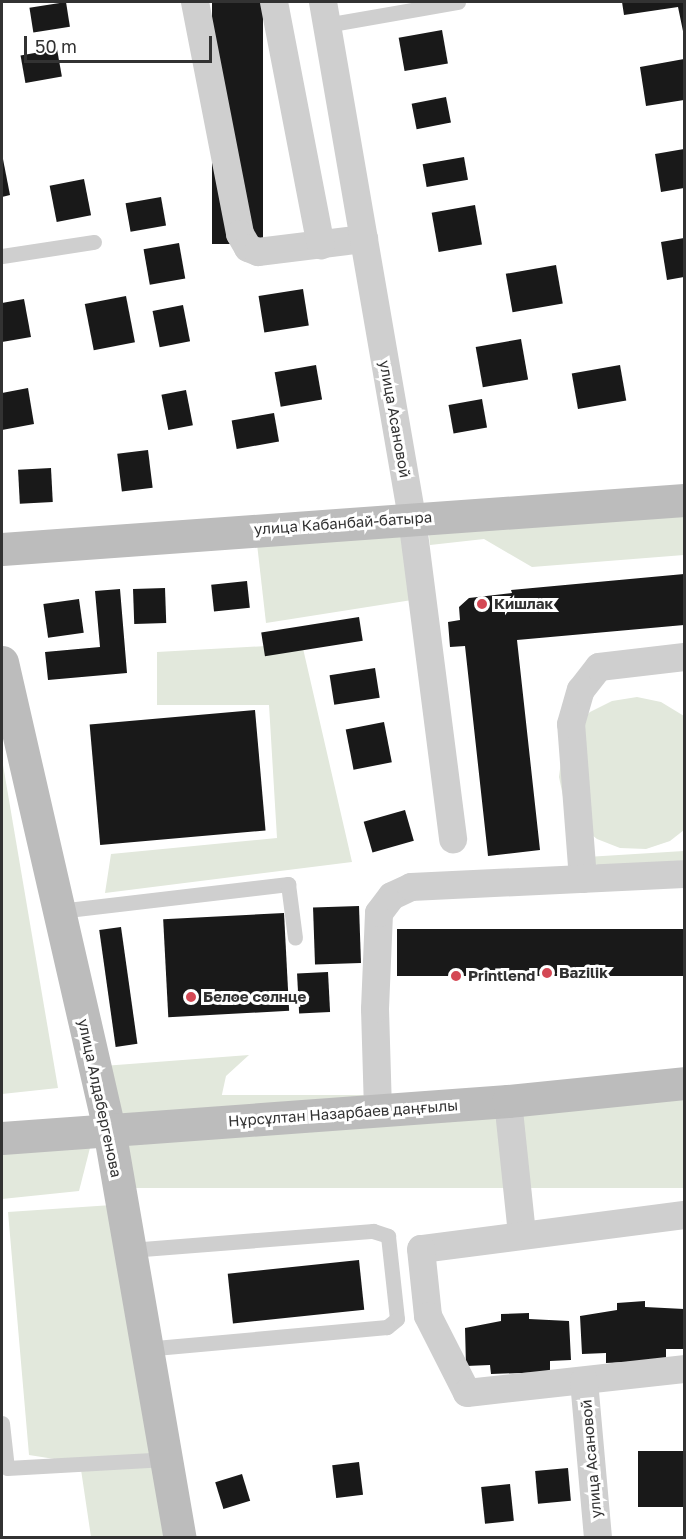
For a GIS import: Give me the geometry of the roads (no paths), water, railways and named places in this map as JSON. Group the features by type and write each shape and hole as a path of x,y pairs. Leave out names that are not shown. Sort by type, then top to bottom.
{"main road":[{"name":"улица Кабанбай-батыра","path":"2,549 684,500"},
{"name":"улица Алдабергенова","path":"2,662 109,1129 180,1538"},
{"name":"Нұрсұлтан Назарбаев даңғылы","path":"2,1138 508,1101 684,1083"}],"street":[{"path":"195,2 240,234 248,248 258,252 364,239"},
{"path":"274,2 321,244"},
{"name":"улица Асановой","path":"325,13 412,518 453,839"},
{"path":"583,879 571,724 581,690 599,667 684,657"},
{"path":"378,1110 375,1009 379,913 392,896 411,887 684,874"},
{"path":"508,1101 522,1235"},
{"path":"684,1215 421,1249 428,1316 467,1393 684,1369"},
{"name":"улица Асановой","path":"584,1381 598,1538"}],"lane":[{"path":"325,13 458,2"},
{"path":"2,256 94,242"},
{"path":"59,911 288,884 295,938"},
{"path":"130,1250 373,1231 388,1236 397,1319 387,1327 147,1349"},
{"path":"2,1423 7,1468 166,1459"}],"place":[{"name":"Кишлак","path":"482,604"},
{"name":"Bazilik","path":"547,973"},
{"name":"Printlend","path":"456,976"},
{"name":"Белое солнце","path":"191,997"}]}
